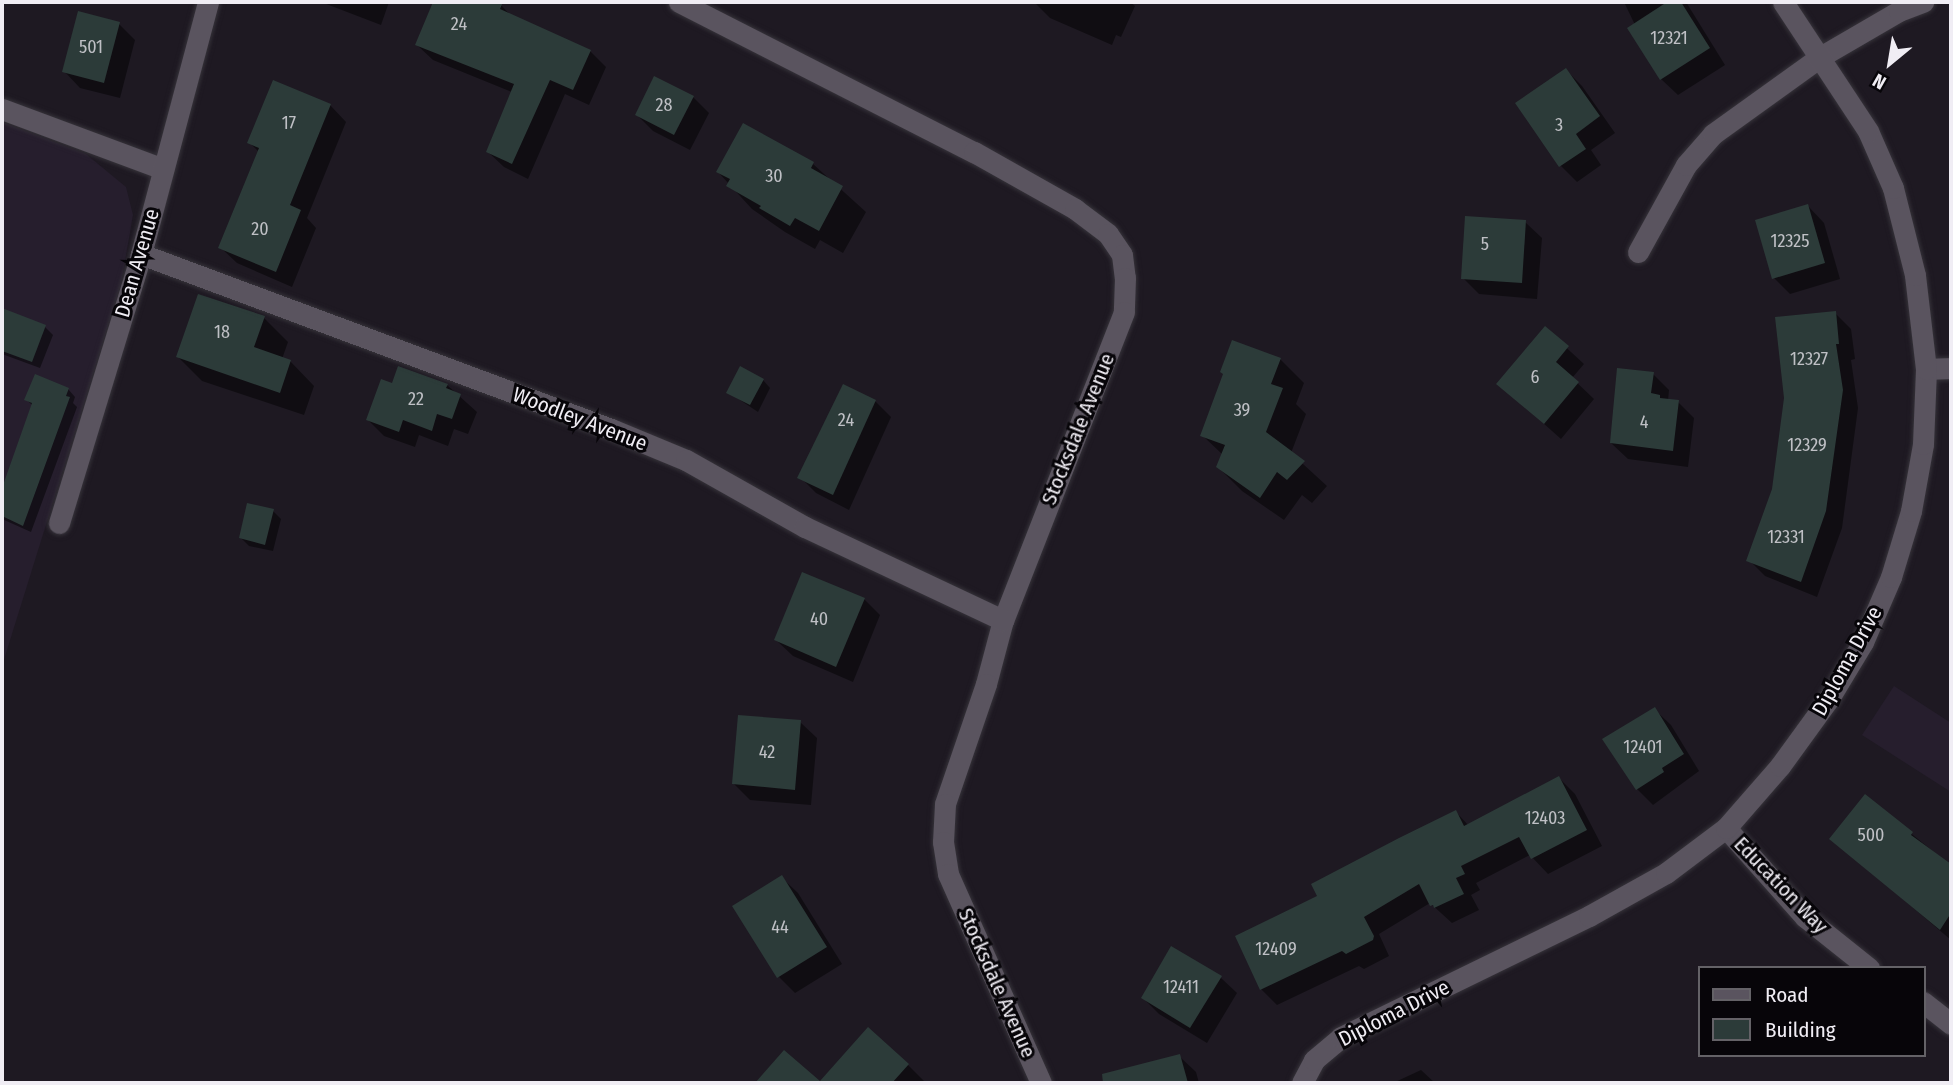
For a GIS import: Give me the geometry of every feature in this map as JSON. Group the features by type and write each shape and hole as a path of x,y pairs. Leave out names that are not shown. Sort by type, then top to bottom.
{"street":[{"name":"Dean Avenue","path":"59,523 141,254 208,2"},
{"name":"Stocksdale Avenue","path":"679,2 974,152 1075,209 1108,234 1122,255 1125,278 1124,312 1003,620 986,684 945,804 943,842 948,874 1041,1083"},
{"name":"Diploma Drive","path":"1302,1083 1314,1060 1341,1037 1589,916 1666,873 1726,828 1780,766 1828,700 1863,642 1891,577 1911,511 1923,444 1926,369 1915,275 1893,188 1868,131 1783,2"},
{"path":"1638,252 1686,165 1713,134 1820,57 1899,11 1923,2"},
{"path":"2,109 163,169"},
{"name":"Woodley Avenue","path":"141,254 611,429 685,460 805,527 1003,620"},
{"path":"1926,369 1951,368"},
{"name":"Education Way","path":"1726,828 1805,917 1866,966"},
{"path":"1925,1004 1951,1024"}],"shaded area":[{"path":"2,122 86,154 126,187 133,215 121,284 2,666"},
{"path":"1894,686 1951,723 1951,792 1862,735"}],"building":[{"path":"433,2 503,2 500,9 591,50 573,90 550,80 512,164 486,152 514,84 415,45"},
{"path":"1667,2 1681,2 1710,48 1660,80 1627,28"},
{"path":"78,11 120,22 104,83 62,72"},
{"path":"1566,68 1600,116 1576,134 1586,149 1559,167 1515,103"},
{"path":"654,76 694,96 674,135 635,115"},
{"path":"273,80 331,104 290,205 301,210 276,272 218,248 259,148 247,143"},
{"path":"743,123 814,162 811,168 843,186 819,231 795,218 790,226 726,186 730,179 716,172"},
{"path":"1808,204 1825,263 1772,279 1755,220"},
{"path":"1465,216 1526,220 1522,283 1461,279"},
{"path":"198,294 265,316 254,347 291,360 280,393 176,357"},
{"path":"2,308 46,325 32,362 2,351"},
{"path":"1836,311 1839,344 1836,344 1843,390 1826,511 1801,582 1746,561 1772,489 1784,398 1775,317"},
{"path":"1545,326 1569,346 1556,362 1579,382 1544,424 1496,384"},
{"path":"1232,340 1281,358 1271,384 1283,388 1266,432 1305,461 1287,480 1277,472 1260,498 1216,467 1225,445 1200,436 1223,374 1220,372"},
{"path":"398,366 448,384 446,388 461,394 452,419 437,414 432,431 403,420 399,432 366,420 381,379 392,383"},
{"path":"740,366 764,379 750,405 726,393"},
{"path":"1617,368 1654,372 1651,393 1660,395 1660,398 1679,400 1673,451 1610,443"},
{"path":"35,374 69,388 66,396 70,397 23,526 2,516 2,488 32,403 24,400"},
{"path":"843,384 876,400 833,495 797,478"},
{"path":"247,503 274,509 265,545 239,538"},
{"path":"802,572 865,598 836,667 774,640"},
{"path":"1655,707 1684,754 1662,768 1664,772 1636,790 1602,739"},
{"path":"738,715 801,720 795,790 732,784"},
{"path":"1559,776 1587,830 1531,859 1519,837 1461,866 1465,874 1456,878 1464,894 1434,908 1433,905 1430,906 1419,884 1364,917 1374,936 1373,940 1346,954 1342,951 1260,990 1235,936 1317,896 1311,884 1399,838 1456,810 1464,826"},
{"path":"1865,794 1913,832 1911,835 1951,864 1951,913 1940,930 1829,839"},
{"path":"782,875 827,947 777,978 732,906"},
{"path":"1171,946 1222,976 1190,1028 1141,998"},
{"path":"868,1027 909,1064 892,1083 755,1083 784,1050 820,1081"},
{"path":"1180,1054 1188,1083 1103,1083 1102,1074"}]}
